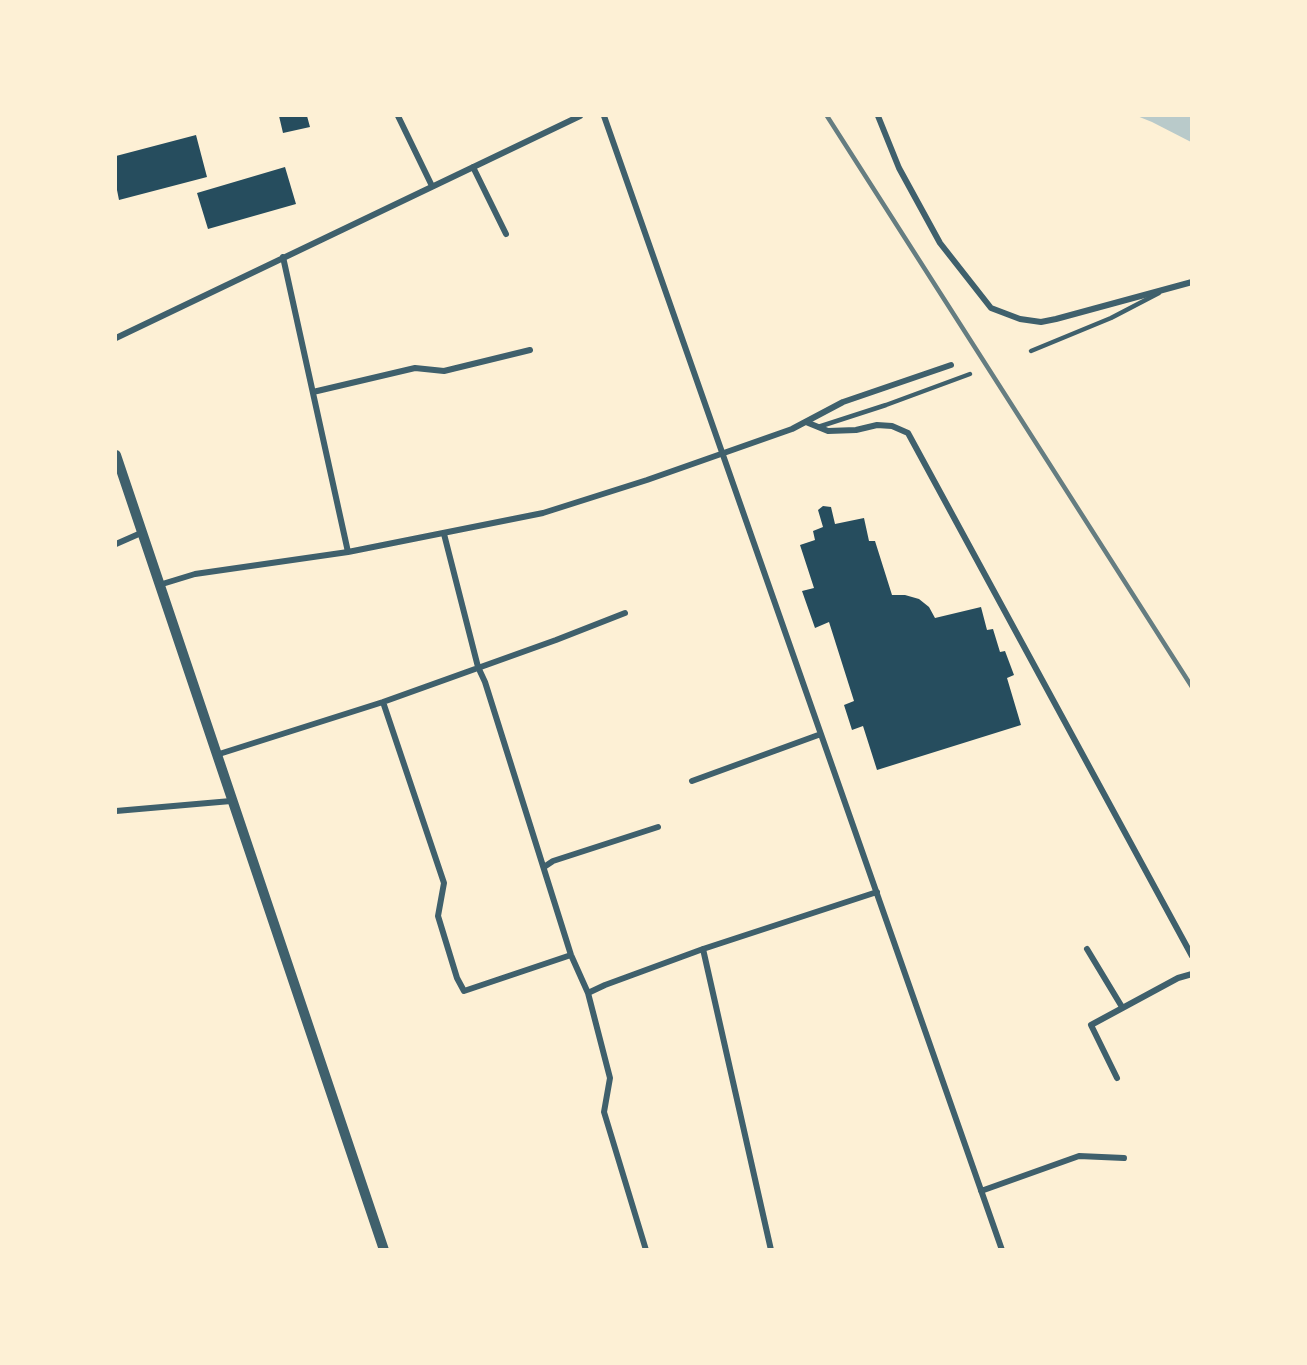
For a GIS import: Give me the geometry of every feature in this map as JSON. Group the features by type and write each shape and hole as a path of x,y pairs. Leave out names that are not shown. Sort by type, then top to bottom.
{"street":[{"path":"398,116 432,186"},
{"path":"116,338 580,116"},
{"path":"604,116 1002,1250"},
{"path":"878,116 899,168 929,225 940,243 991,309 1020,319 1041,322 1191,282"},
{"path":"473,166 506,234"},
{"path":"283,257 348,552"},
{"path":"313,392 415,368 444,372 530,350"},
{"path":"159,585 195,574 348,552 543,513 647,480 792,429 843,402 951,365"},
{"path":"806,422 828,431 856,430 877,425 892,426 908,433 1191,956"},
{"path":"116,455 384,1250"},
{"path":"116,544 141,533"},
{"path":"444,534 478,667 485,682 571,955 588,993 610,1078 604,1112 646,1250"},
{"path":"216,755 382,702 625,613"},
{"path":"382,702 444,883 438,916 456,978 464,991 571,955"},
{"path":"692,781 822,734"},
{"path":"116,811 231,801"},
{"path":"543,867 553,861 658,826"},
{"path":"588,993 703,950 877,892"},
{"path":"1087,949 1122,1007"},
{"path":"703,950 771,1250"},
{"path":"1117,1078 1091,1024 1178,978 1191,974"},
{"path":"981,1191 1079,1156 1124,1158"}],"lane":[{"path":"1031,351 1112,318 1166,290"},
{"path":"818,427 970,374"}],"shaded area":[{"path":"1137,116 1191,116 1191,142 1152,122"}],"building":[{"path":"279,116 307,116 310,127 283,133"},
{"path":"196,135 207,177 119,200 116,185 116,156"},
{"path":"285,167 296,204 208,229 197,193"},
{"path":"823,506 831,507 835,524 864,518 869,541 875,541 892,595 905,595 919,599 929,607 935,618 981,607 987,630 993,629 1000,652 1005,651 1014,675 1007,678 1021,725 877,770 863,726 852,730 844,705 854,701 829,622 815,628 802,591 814,588 800,545 815,540 813,531 823,527 818,510"}],"railway":[{"path":"827,116 1192,687"}]}
